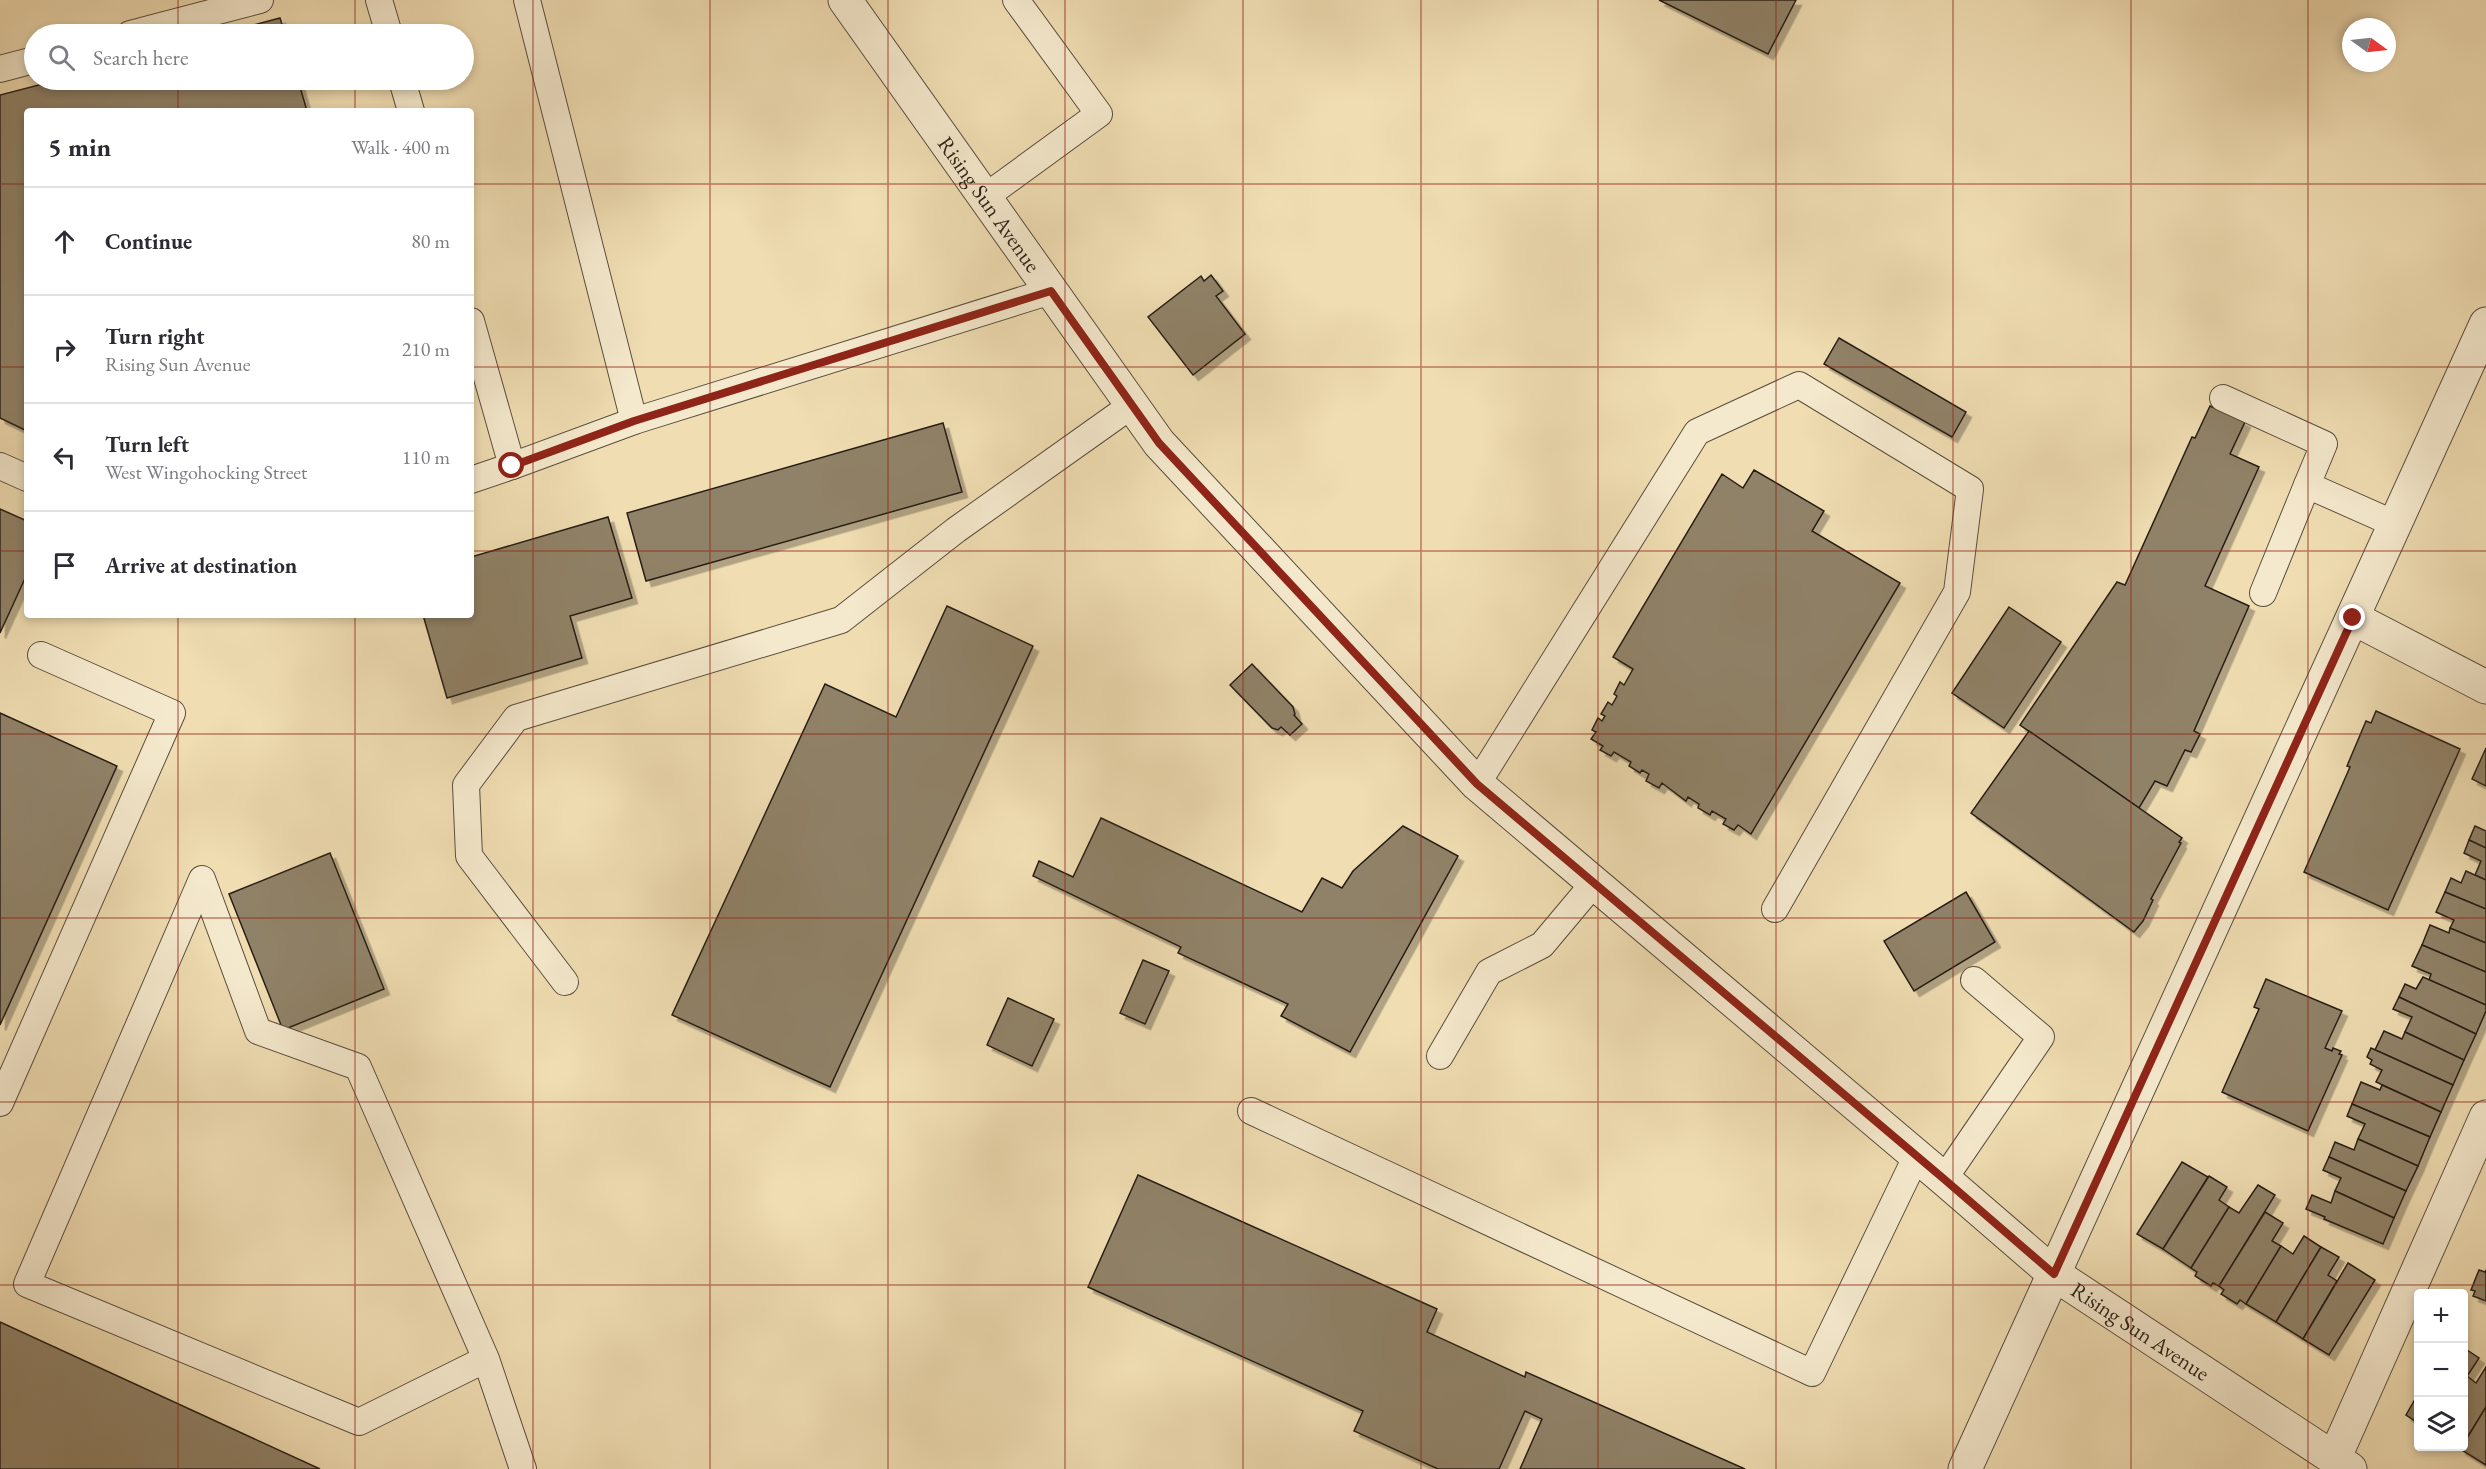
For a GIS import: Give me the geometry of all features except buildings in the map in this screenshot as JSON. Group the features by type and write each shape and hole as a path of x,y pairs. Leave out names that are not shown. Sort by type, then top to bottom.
{"street":[{"name":"Rising Sun Avenue","path":"845,0 1159,443 1477,784 1917,1155 2054,1274 2342,1464"},
{"path":"1965,1469 2486,324"},
{"path":"2353,618 2486,687"},
{"path":"2342,1464 2486,1117"}],"lane":[{"path":"168,24 260,0"},
{"path":"379,0 386,24"},
{"path":"528,0 634,421"},
{"path":"985,197 1099,114 1016,0"},
{"path":"0,69 24,63"},
{"path":"405,90 410,108"},
{"path":"474,479 634,421 1051,291"},
{"path":"474,332 512,466"},
{"path":"1477,784 1697,432 1799,385 1970,489 1957,592 1775,909"},
{"path":"2223,398 2324,444 2263,593"},
{"path":"565,982 469,856 466,785 516,718 841,620 956,530 1132,405"},
{"path":"0,466 24,477"},
{"path":"2307,485 2395,524"},
{"path":"0,1103 172,712 41,655"},
{"path":"486,1359 358,1422 27,1284 202,879 258,1031 358,1067 486,1359 524,1469"},
{"path":"1440,1056 1489,972 1542,945 1594,883"},
{"path":"1944,1179 2041,1037 1974,980"},
{"path":"1251,1111 1812,1374 1917,1155"}],"route":[{"path":"512,466 634,421 1051,291 1159,443 1477,784 2054,1274 2353,618"}]}
